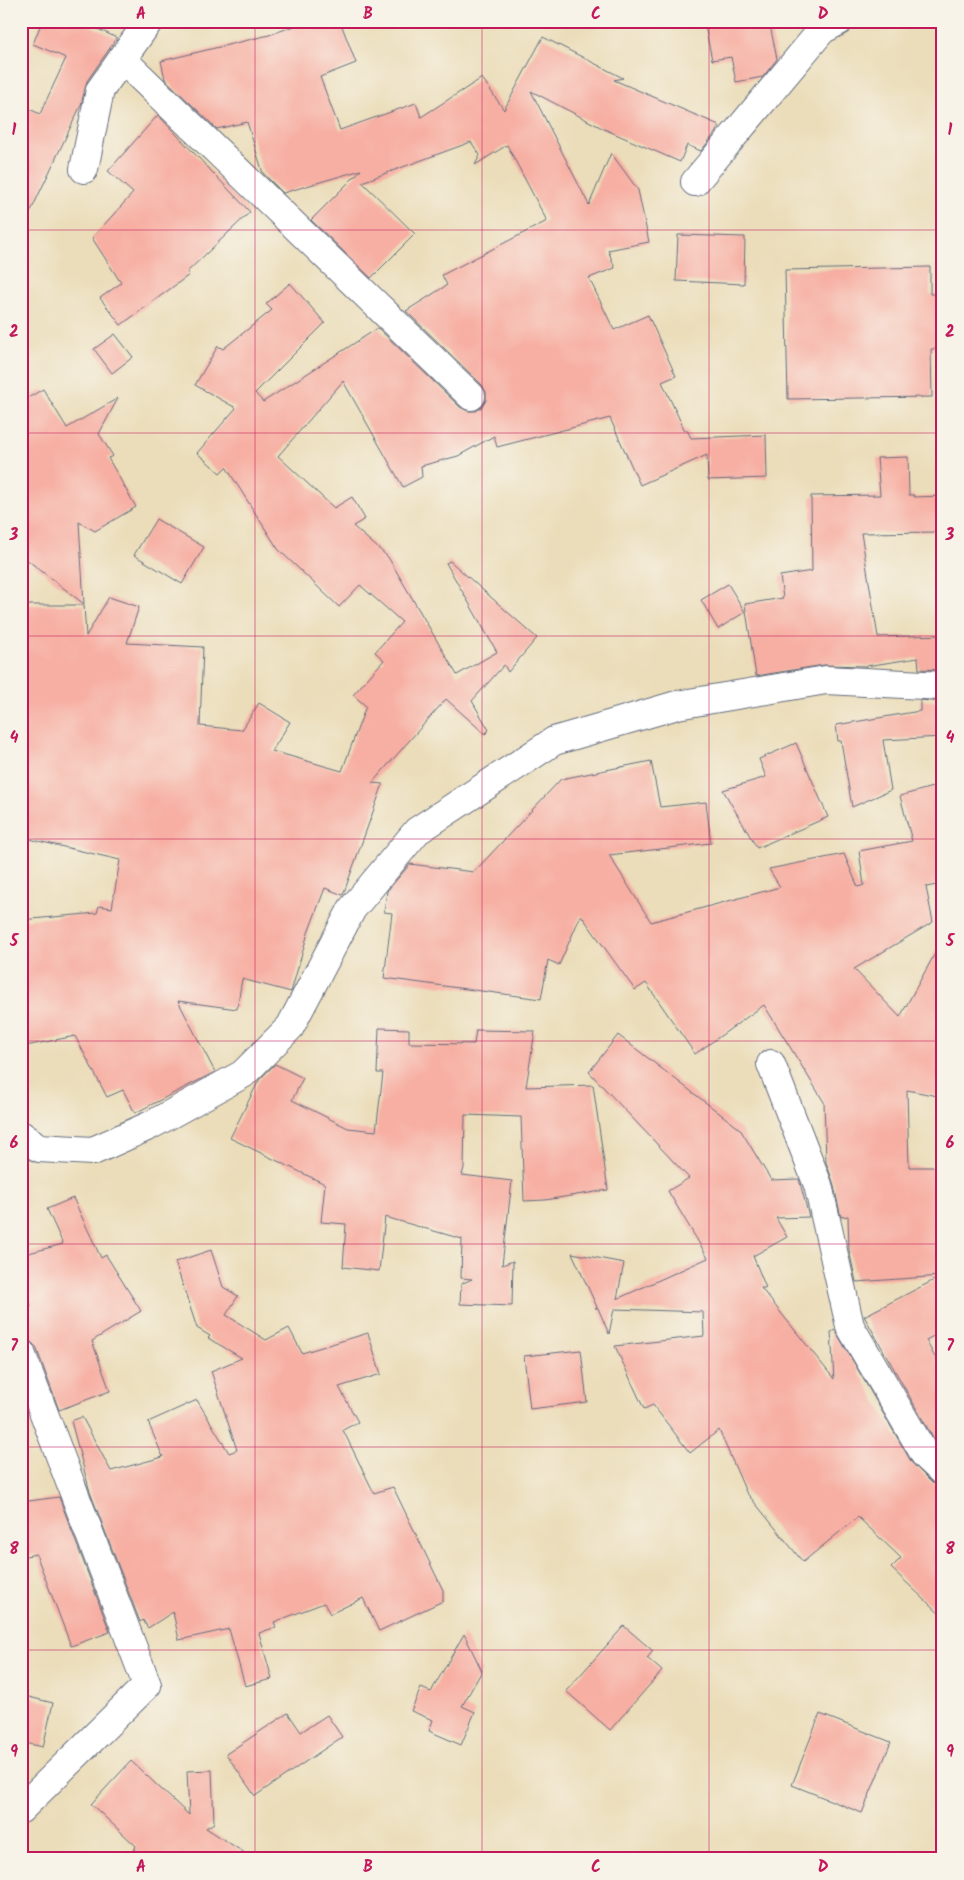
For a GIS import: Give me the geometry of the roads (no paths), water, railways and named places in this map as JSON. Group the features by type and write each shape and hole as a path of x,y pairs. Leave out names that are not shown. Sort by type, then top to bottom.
{"street":[{"path":"84,169 100,90 149,21"},
{"path":"695,182 822,30 839,21"},
{"path":"122,59 471,396"},
{"path":"21,1135 39,1148 93,1151 151,1125 244,1074 290,1027 352,909 417,831 554,741 677,705 826,680 943,686"},
{"path":"771,1064 818,1185 850,1326 925,1455 943,1472"},
{"path":"21,1353 147,1685 21,1809"}]}
